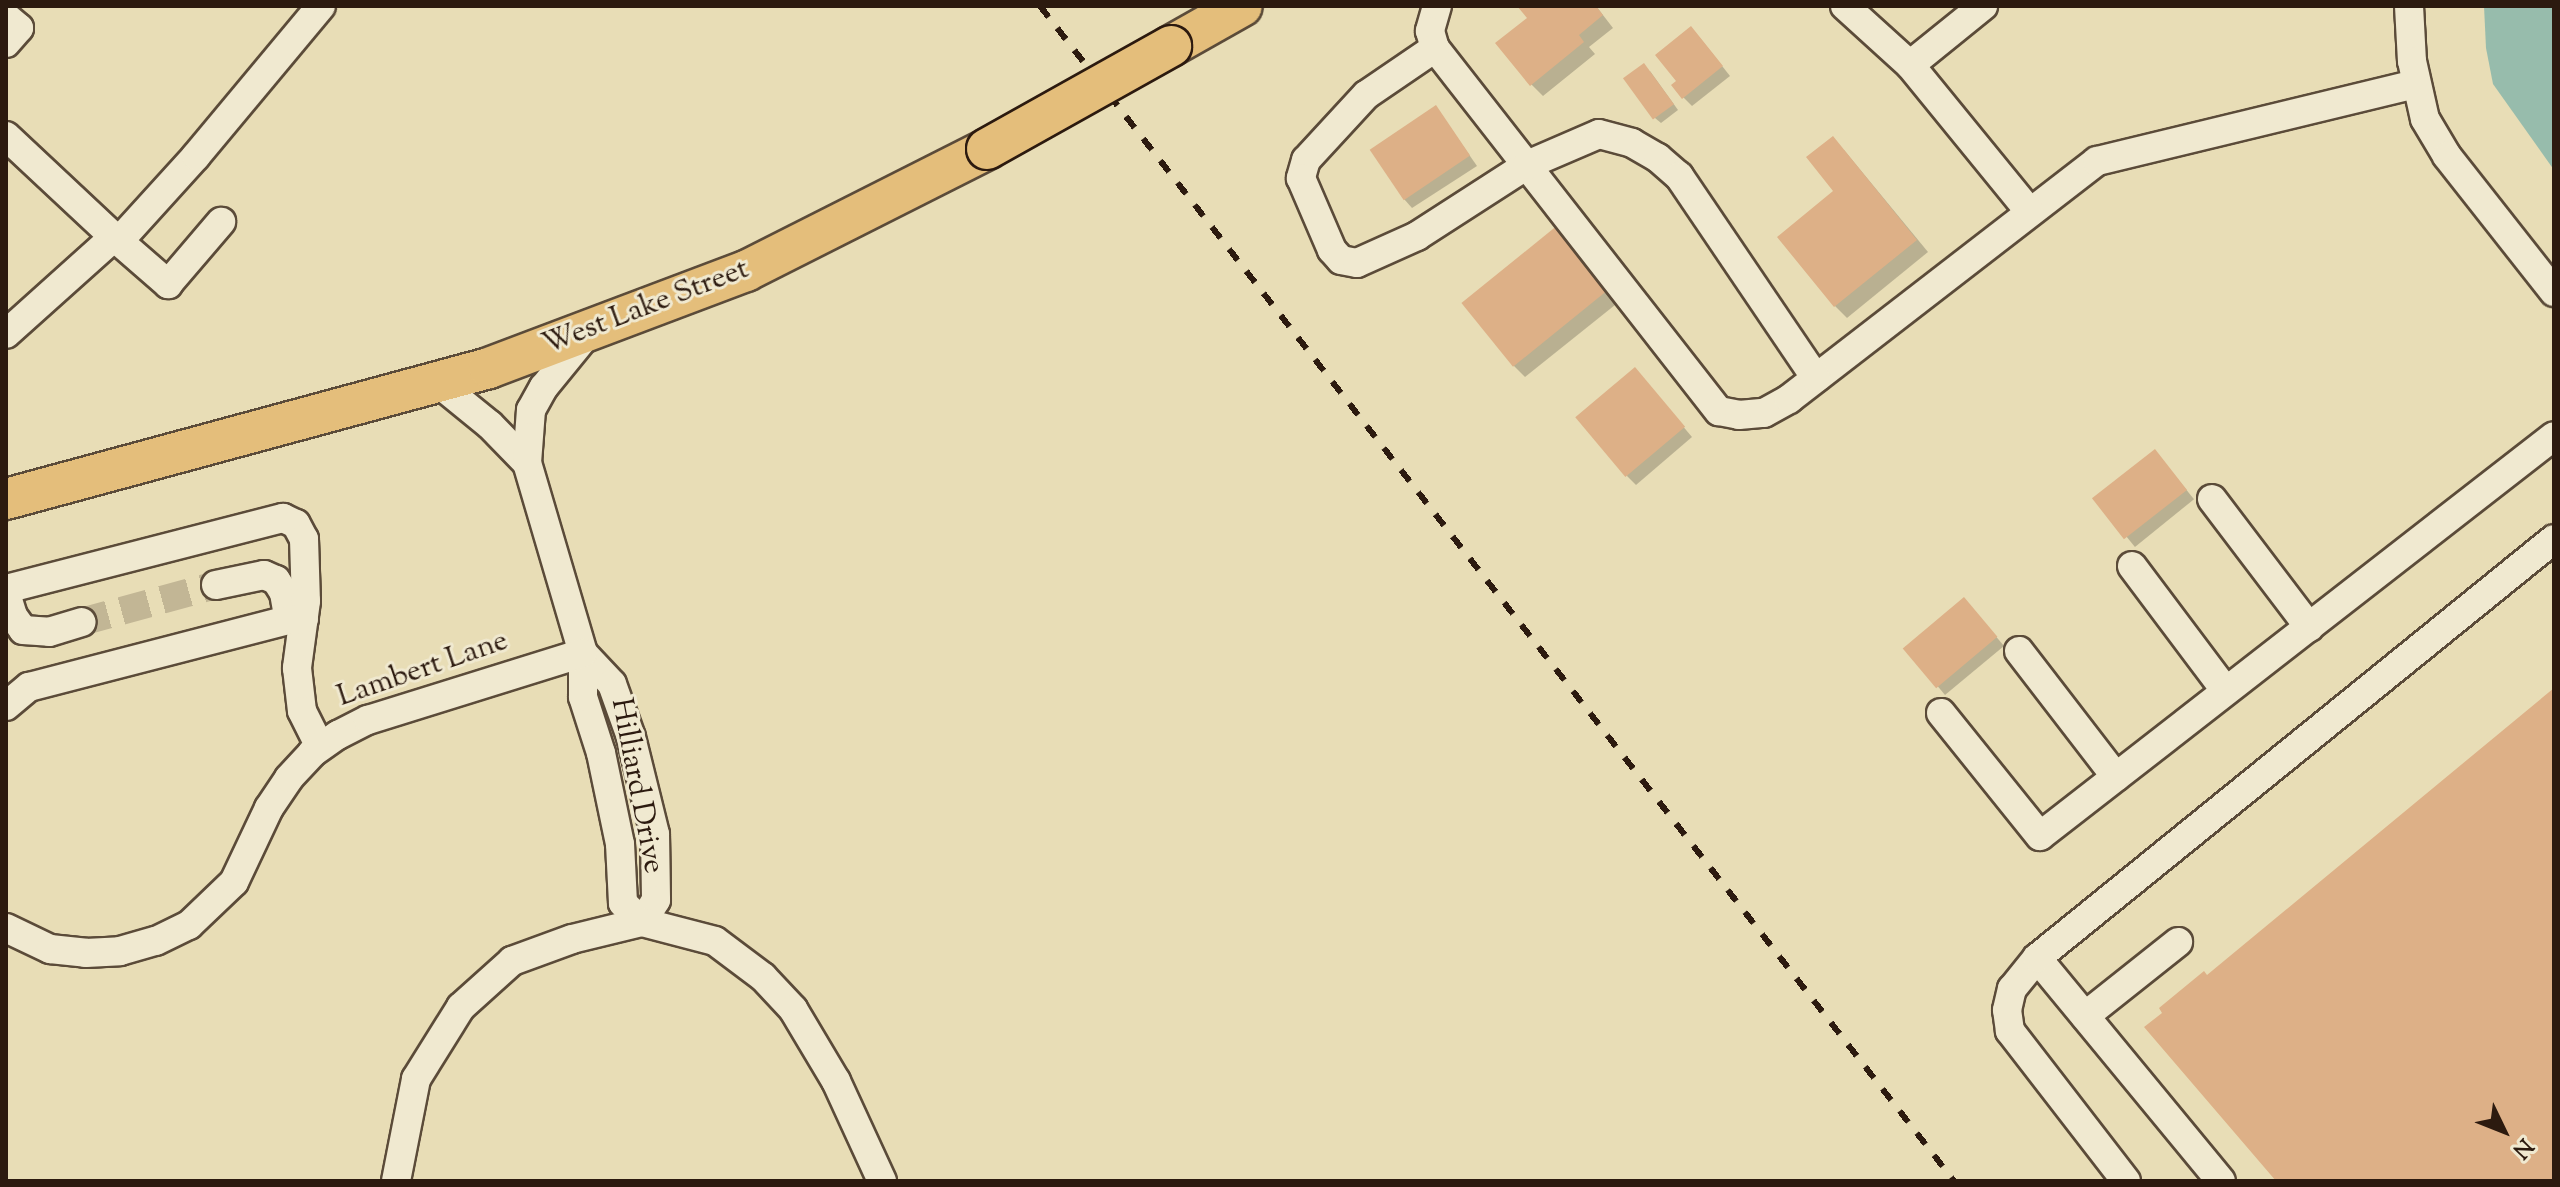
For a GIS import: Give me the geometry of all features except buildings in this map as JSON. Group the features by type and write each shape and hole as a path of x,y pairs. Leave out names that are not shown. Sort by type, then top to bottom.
{"highway":[{"name":"West Lake Street","path":"6,499 437,382 589,332 746,271 987,149 1242,6"}],"street":[{"path":"6,334 116,239 196,156 321,6"},
{"path":"1437,6 1430,31 1435,48 1719,411 1739,415 1764,413 1816,378 2097,161 2415,84"},
{"path":"1845,6 1910,65 2030,212"},
{"path":"1910,65 1983,6"},
{"path":"2409,6 2415,84 2425,119 2447,156 2554,292"},
{"path":"6,17 19,28 6,43"},
{"path":"1435,48 1366,95 1306,160 1301,178 1332,250 1341,260 1357,263 1417,236 1527,165 1599,134 1632,143 1658,158 1679,176 1816,378"},
{"path":"6,136 168,284 221,222"},
{"name":"Hilliard Drive","path":"589,332 544,387 531,410 527,463 583,653 583,697 601,753 620,844 623,903 642,922"},
{"name":"Hilliard Drive","path":"437,382 490,425 527,463"},
{"path":"1941,713 2040,836 2554,436"},
{"path":"2212,499 2309,627"},
{"path":"81,622 49,632 23,630 13,616 6,591 283,518 296,524 304,539 296,620 297,668 302,711 320,747"},
{"path":"2126,1181 2010,1031 2007,1010 2012,989 2037,958 2554,539"},
{"path":"2132,566 2226,691"},
{"path":"216,585 264,575 276,580 296,620"},
{"path":"8,694 296,620"},
{"path":"2019,651 2116,777"},
{"name":"Lambert Lane","path":"6,928 50,949 86,953 120,951 156,941 189,925 214,905 234,882 269,808 289,778 320,747 368,720 583,653"},
{"path":"396,1181 416,1079 461,1007 512,961 572,939 642,922 715,941 763,977 793,1009 836,1081 882,1181"},
{"path":"2085,1016 2178,942"},
{"path":"2037,958 2221,1181"}],"shaded area":[{"path":"2484,6 2554,6 2554,170 2493,84 2486,48"}],"tunnel":[{"path":"81,622 216,585"}],"railway":[{"path":"1040,6 1954,1181"}]}
